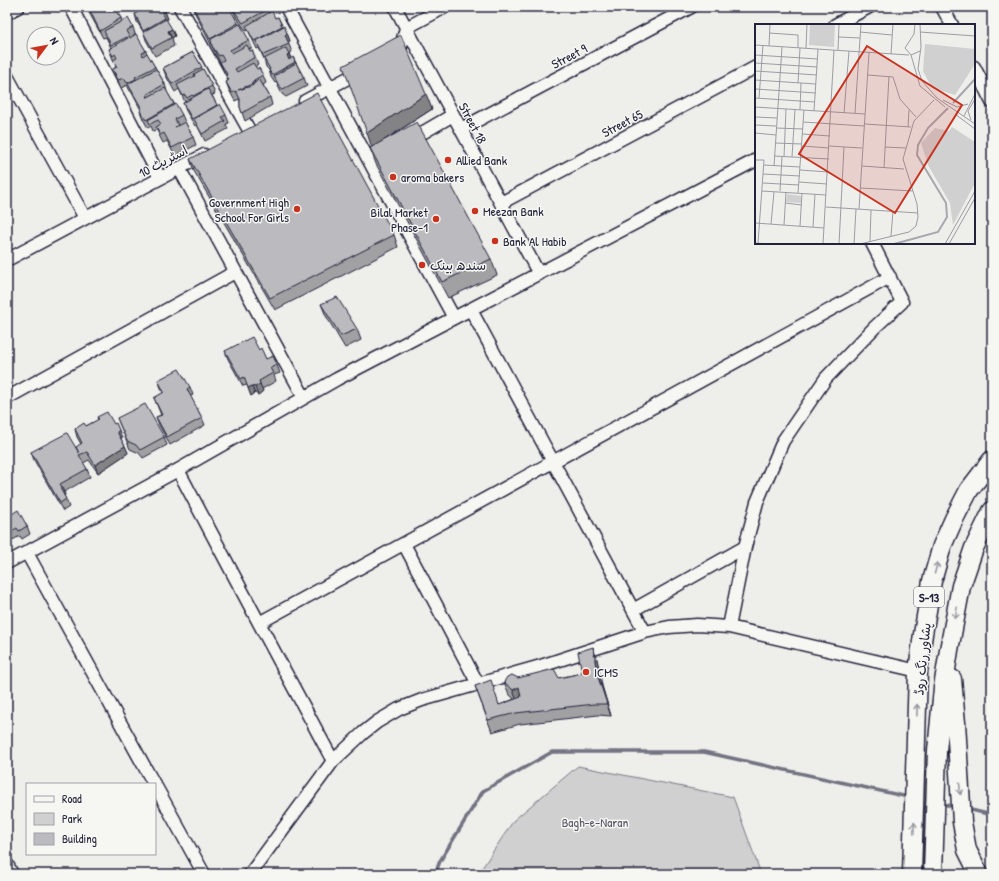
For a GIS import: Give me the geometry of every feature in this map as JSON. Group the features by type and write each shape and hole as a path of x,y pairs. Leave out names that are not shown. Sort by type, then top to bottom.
{"highway":[{"name":"پشاور رنگ روڈ","path":"912,870 918,671 932,581 942,546 969,490 992,460"},
{"name":"پشاور رنگ روڈ","path":"934,870 937,751 943,688 949,650 961,586 974,548 992,511"},
{"path":"949,650 956,723 963,828 967,850 977,871"}],"street":[{"path":"7,13 18,7"},
{"path":"71,7 160,178"},
{"path":"180,7 249,130"},
{"path":"286,7 454,318"},
{"name":"Street 18","path":"395,7 539,274"},
{"path":"386,58 400,50 406,28 445,7"},
{"name":"Street 9","path":"461,129 691,7"},
{"path":"838,24 869,7"},
{"path":"942,7 951,24"},
{"path":"296,105 372,65"},
{"name":"Street 65","path":"501,203 755,68"},
{"path":"975,69 992,102"},
{"path":"7,76 85,218"},
{"path":"398,147 453,115"},
{"path":"236,137 263,123"},
{"name":"اسٹریٹ 10","path":"7,260 217,148"},
{"path":"371,163 382,157"},
{"path":"7,563 178,470 304,397 755,161"},
{"path":"178,168 304,397"},
{"path":"730,627 745,546 758,502 783,441 826,378 902,302 873,244"},
{"path":"7,398 235,272"},
{"path":"259,623 890,277"},
{"path":"471,310 645,632"},
{"path":"178,470 333,761"},
{"path":"404,544 478,684"},
{"path":"633,610 745,546"},
{"path":"27,553 154,783"},
{"path":"250,874 333,761 363,733 399,709 422,700 541,666 645,632 669,627 697,625 730,627 918,671"},
{"path":"156,787 204,874"}],"green space":[{"name":"Bagh-e-Naran","path":"578,766 733,797 761,874 478,874 514,820"}],"building":[{"path":"88,7 106,7 109,11 114,9 121,18 100,31"},
{"path":"135,7 163,7 165,11 162,13 165,18 143,31 135,14 138,12"},
{"path":"193,7 229,7 238,23 210,39"},
{"path":"232,7 266,7 268,9 243,23"},
{"path":"272,11 275,18 278,17 282,26 254,41 246,26"},
{"path":"128,18 133,27 126,31 130,38 136,34 146,51 142,53 143,56 147,53 155,67 135,77 136,79 127,83 124,78 118,80 113,69 117,67 113,60 117,58 115,54 113,56 109,49 128,38 127,37 111,45 104,31"},
{"path":"166,19 172,29 168,31 171,38 152,48 143,32"},
{"path":"240,24 249,40 230,50 232,53 247,45 250,51 252,50 255,57 235,69 237,72 253,63 257,69 259,68 263,75 254,80 252,84 238,90 252,86 259,79 270,97 242,113 240,99 236,91 232,93 226,82 229,80 220,62 224,60 212,46 211,39"},
{"path":"284,26 287,33 285,35 289,44 263,55 256,41"},
{"path":"401,35 426,94 367,133 343,66"},
{"path":"286,48 289,54 287,55 289,60 293,57 295,62 272,75 264,59"},
{"path":"193,52 202,67 172,84 163,68"},
{"path":"296,63 304,78 283,89 279,86 274,76"},
{"path":"156,69 165,84 147,94 148,96 146,98 165,88 174,104 146,120 140,111 142,109 128,84"},
{"path":"203,69 212,86 193,96 192,95 187,98 185,95 183,96 177,85 195,76 194,74"},
{"path":"208,89 217,105 192,119 183,103"},
{"name":"Government High School For Girls","path":"317,93 394,235 270,298 190,159"},
{"path":"176,104 182,115 175,119 178,125 175,127 185,122 193,137 172,148 164,133 160,135 156,127 161,124 158,120 150,124 148,120"},
{"path":"220,104 226,115 222,117 225,121 202,134 194,119"},
{"name":"Bilal Market Phase-1","path":"417,122 491,259 442,282 370,148"},
{"path":"337,297 357,329 341,336 321,304"},
{"path":"252,337 259,350 261,348 266,359 273,356 277,365 270,368 273,373 259,381 260,384 255,387 252,386 248,388 244,377 241,379 225,351"},
{"path":"179,369 190,387 187,389 202,418 167,437 156,417 162,415 154,398 164,392 158,380"},
{"path":"145,404 164,437 140,450 136,445 127,441 117,418"},
{"path":"107,412 114,424 116,423 119,430 117,432 125,446 95,465 87,452 79,455 87,469 60,484 62,487 60,488 66,499 60,503 31,452 67,433 79,453 76,447 82,443 75,429 84,423 86,426 99,419 97,417"},
{"path":"7,507 12,514 18,510 27,526 19,531 17,528 7,534"},
{"path":"593,647 597,674 607,704 594,704 516,713 488,720 475,686 491,680 499,705 521,697 519,687 513,690 504,682 507,677 512,675 518,678 554,669 559,678 582,673 578,652"}],"waterway":[{"path":"435,874 440,861 483,791 552,752 704,752 908,797"},
{"path":"940,803 955,807"},
{"path":"967,809 992,815"}],"place":[{"name":"Allied Bank","path":"448,160"},
{"name":"aroma bakers","path":"393,177"},
{"name":"Government High School For Girls","path":"297,209"},
{"name":"Meezan Bank","path":"475,211"},
{"name":"Bilal Market Phase-1","path":"436,219"},
{"name":"Bank Al Habib","path":"495,241"},
{"name":"سندھ بینک","path":"422,265"},
{"name":"ICMS","path":"586,672"}]}
